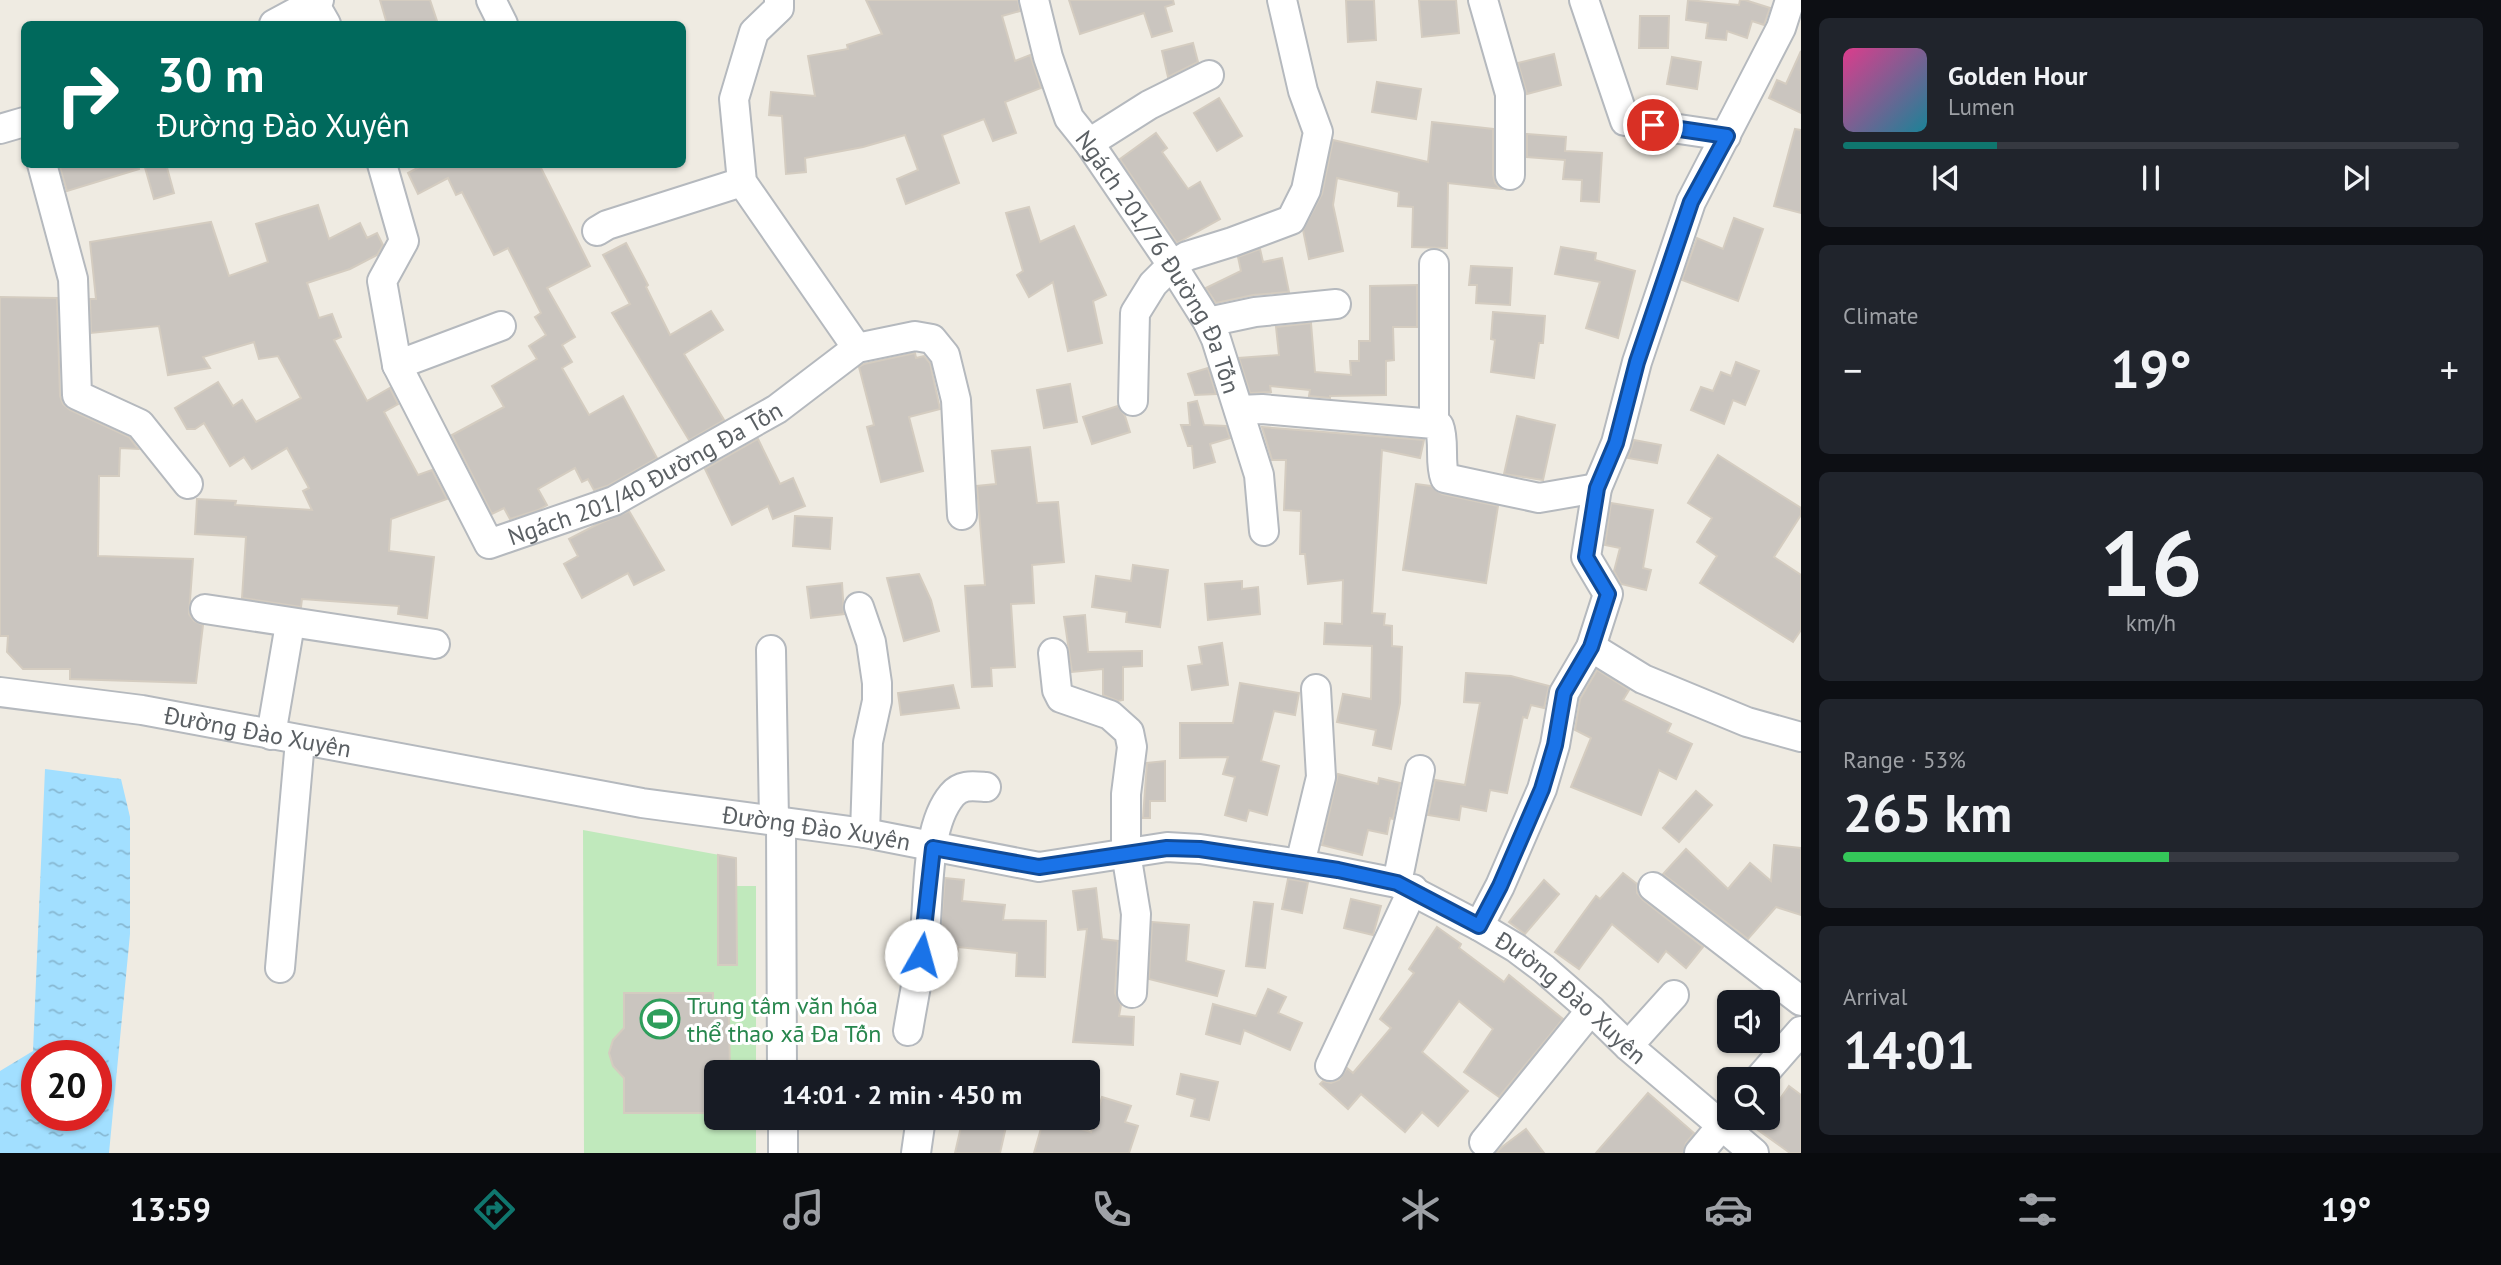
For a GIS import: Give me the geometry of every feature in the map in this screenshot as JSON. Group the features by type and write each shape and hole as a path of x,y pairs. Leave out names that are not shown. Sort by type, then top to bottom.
{"street":[{"path":"491,0 502,21"},
{"path":"779,0 779,8 754,32 734,99 742,182 857,348 915,336 932,338 945,355 956,400 962,515"},
{"name":"Ngách 201/76 Đường Đa Tốn","path":"1034,0 1048,57 1069,118 1172,265 1216,339 1259,475 1264,531"},
{"path":"1133,401 1135,313 1153,284 1172,265 1186,256 1291,220 1306,190 1318,132 1303,91 1282,0"},
{"path":"1483,0 1510,94 1510,175"},
{"path":"1584,0 1625,121 1727,136"},
{"path":"1479,926 1500,886 1542,789 1555,745 1564,693 1591,647 1608,594 1586,557 1597,488 1616,443 1637,362 1691,202 1782,28 1790,0"},
{"path":"283,21 319,9"},
{"path":"1089,143 1149,106 1209,75"},
{"path":"0,129 21,123"},
{"path":"43,168 73,279 77,395 140,424 188,484"},
{"name":"Ngách 201/40 Đường Đa Tốn","path":"383,168 404,241 382,281 397,365 489,544 614,500 776,409 857,348"},
{"path":"597,231 607,225 742,182"},
{"path":"1434,264 1434,425"},
{"path":"1208,322 1255,312 1336,304"},
{"path":"397,365 501,326"},
{"path":"1239,410 1262,409 1439,426 1446,478 1539,498 1597,488"},
{"path":"859,607 871,642 877,683 877,702 868,742 865,833"},
{"path":"205,609 435,645"},
{"path":"271,736 290,624"},
{"path":"1591,647 1643,679 1747,722 1801,737"},
{"path":"771,650 782,1060"},
{"path":"1053,653 1057,690 1061,698 1110,715 1129,732 1132,747 1126,794 1126,853 1136,914 1132,993"},
{"path":"1300,864 1321,777 1316,689"},
{"name":"Đường Đào Xuyên","path":"0,692 142,710 642,803 865,833 1039,867 1167,848 1200,849 1300,864 1405,886 1516,948 1591,1010 1628,1046 1717,1116"},
{"path":"280,968 300,741"},
{"path":"1330,1066 1405,886 1420,769"},
{"path":"908,1031 924,939 937,825 945,804 954,792 967,786 986,787"},
{"path":"1653,887 1801,1001"},
{"path":"1628,1046 1674,995"},
{"path":"1484,1142 1591,1010"},
{"path":"1769,1067 1801,1031"},
{"path":"783,1130 783,1153"},
{"path":"916,1153 919,1130"},
{"path":"1699,1153 1718,1130"},
{"name":"Đường Đào Xuyên","path":"1732,1130 1754,1153"}],"green space":[{"name":"Trung tâm văn hóa thể thao xã Đa Tốn","path":"583,830 736,858 737,886 756,886 756,1060 704,1060 704,1130 756,1130 756,1153 584,1153"}],"water":[{"path":"45,769 121,779 130,817 130,934 112,1122 112,1040 33,1040"},
{"path":"21,1058 21,1131 111,1131 109,1153 0,1153 0,1071"}],"building":[{"path":"380,0 430,0 437,21 386,21"},
{"path":"866,0 1018,0 1020,11 1002,16 1015,61 1030,55 1041,88 1005,102 1016,133 993,141 984,119 942,135 959,183 906,204 897,179 918,170 905,135 863,147 805,158 806,172 786,174 782,116 769,115 771,92 815,96 808,56 848,49 847,45 882,34"},
{"path":"1069,0 1173,0 1174,4 1165,7 1172,31 1152,37 1144,13 1080,34"},
{"path":"1346,0 1374,0 1376,40 1348,42"},
{"path":"1419,0 1456,0 1459,33 1422,37"},
{"path":"1688,0 1739,5 1740,0 1745,0 1770,8 1764,25 1752,21 1747,38 1727,31 1726,40 1706,38 1708,23 1686,20"},
{"path":"1640,16 1669,16 1668,48 1639,48"},
{"path":"1193,43 1198,62 1168,77 1162,51"},
{"path":"1801,51 1801,113 1769,98 1777,80 1786,84"},
{"path":"1554,54 1561,85 1527,94 1518,63"},
{"path":"1672,57 1701,62 1697,89 1667,84"},
{"path":"1377,82 1421,89 1416,119 1372,112"},
{"path":"1219,98 1242,136 1217,151 1194,113"},
{"path":"1432,122 1493,129 1493,175 1495,183 1501,189 1448,183 1447,248 1412,247 1413,207 1398,206 1399,192 1337,178 1333,205 1343,251 1309,259 1303,230 1322,194 1333,140 1428,162"},
{"path":"1795,129 1801,130 1801,213 1774,206"},
{"path":"1156,133 1167,148 1162,152 1188,189 1200,182 1220,219 1177,243 1120,159"},
{"path":"1527,134 1566,137 1565,151 1602,153 1599,202 1581,201 1582,180 1563,179 1565,160 1527,157"},
{"path":"60,168 139,168 139,169 67,191"},
{"path":"145,168 167,168 174,193 154,199"},
{"path":"417,168 541,168 590,266 547,288 575,337 562,345 572,362 562,368 589,415 623,396 657,458 607,486 594,490 588,479 582,482 575,468 538,489 547,505 538,510 510,519 504,508 492,514 452,435 504,407 492,386 537,359 529,346 546,335 535,317 541,313 508,248 494,255 462,192 456,195 448,178 418,194 408,173"},
{"path":"318,205 329,239 360,223 367,238 377,233 383,245 377,255 350,269 307,283 319,318 332,314 341,337 334,340 367,401 390,388 398,404 384,412 418,475 432,470 447,499 391,519 389,551 434,557 427,618 398,614 399,606 302,599 301,607 242,598 246,537 195,534 197,499 236,501 235,505 312,510 303,491 309,488 287,448 252,469 244,457 230,466 204,423 195,429 187,429 175,408 218,382 233,406 242,400 256,422 301,398 278,356 259,359 254,342 203,357 210,368 168,375 159,326 91,333 90,299 96,299 90,242 211,222 229,276 268,262 256,224"},
{"path":"1029,207 1040,242 1074,226 1106,295 1093,301 1102,343 1068,351 1053,282 1029,297 1017,275 1023,271 1006,213"},
{"path":"1734,218 1763,229 1738,301 1682,280 1697,238 1723,249"},
{"path":"626,243 670,335 711,311 723,330 684,354 724,420 689,440 612,313 630,304 603,255"},
{"path":"1561,247 1596,253 1595,260 1635,271 1618,338 1586,328 1600,282 1555,274"},
{"path":"1260,249 1263,262 1282,258 1289,292 1253,295 1216,303 1206,288 1241,271 1238,257"},
{"path":"1471,266 1512,268 1510,305 1476,303 1477,285 1469,285"},
{"path":"1417,285 1417,327 1393,327 1394,360 1386,361 1386,395 1330,398 1309,396 1310,390 1270,386 1271,392 1250,393 1239,358 1279,355 1276,327 1311,323 1315,372 1351,375 1350,361 1359,361 1359,341 1370,341 1370,286"},
{"path":"0,297 57,298 60,396 63,404 70,410 129,437 138,449 120,448 119,476 99,476 98,556 193,559 189,614 194,621 203,625 196,683 70,679 70,669 23,669 7,652 8,636 0,636"},
{"path":"1493,312 1545,316 1543,343 1539,343 1534,378 1491,372 1495,340 1491,339"},
{"path":"915,353 916,358 924,356 930,363 940,409 909,417 923,471 881,482 867,427 874,425 859,367"},
{"path":"1736,362 1759,371 1745,405 1733,400 1724,424 1691,410 1701,387 1713,391 1721,372 1731,376"},
{"path":"1208,368 1216,394 1195,395 1188,374"},
{"path":"1070,384 1077,422 1044,428 1037,390"},
{"path":"1197,401 1204,425 1226,426 1230,438 1210,444 1215,462 1194,468 1192,446 1188,446 1181,425 1190,425 1188,403"},
{"path":"1118,406 1125,416 1130,432 1092,444 1083,417"},
{"path":"1517,416 1555,425 1543,480 1504,474"},
{"path":"1262,427 1424,440 1420,458 1382,450 1372,613 1385,614 1384,625 1392,626 1392,646 1402,647 1400,703 1391,749 1373,745 1376,730 1337,722 1343,694 1371,699 1372,646 1324,644 1325,623 1342,624 1343,580 1308,584 1305,554 1300,554 1301,511 1284,510 1286,460 1272,460"},
{"path":"758,439 780,484 793,478 805,506 773,519 768,506 732,525 705,469"},
{"path":"1634,440 1661,445 1657,463 1628,458"},
{"path":"1030,447 1037,503 1058,502 1064,562 1032,565 1034,603 1011,604 1015,667 991,668 992,686 972,687 965,586 985,585 977,486 996,484 992,451"},
{"path":"1718,455 1801,508 1801,515 1774,557 1801,575 1801,630 1793,642 1700,583 1717,556 1697,542 1712,518 1688,503"},
{"path":"1416,484 1431,486 1442,494 1498,506 1486,583 1403,570"},
{"path":"1611,503 1653,510 1643,568 1651,570 1646,590 1621,584 1614,571 1620,548 1605,545"},
{"path":"629,511 664,570 634,585 628,573 582,598 564,564 578,556 569,539"},
{"path":"795,516 832,518 830,549 793,546"},
{"path":"1133,565 1168,570 1160,627 1126,622 1127,612 1092,607 1096,576 1131,581"},
{"path":"919,574 931,600 939,631 904,641 887,578"},
{"path":"1242,581 1242,589 1258,587 1260,614 1208,620 1205,584"},
{"path":"842,583 844,614 811,618 807,587"},
{"path":"1085,615 1088,652 1142,651 1142,666 1123,667 1123,700 1118,701 1103,695 1103,669 1072,672 1064,617"},
{"path":"1222,643 1228,685 1192,690 1188,666 1202,664 1199,647"},
{"path":"1597,670 1629,690 1623,700 1671,724 1667,732 1692,744 1676,779 1659,770 1641,815 1571,787 1591,738 1575,730 1580,699"},
{"path":"1466,673 1511,676 1549,686 1544,708 1531,705 1527,718 1523,717 1507,793 1490,790 1486,811 1461,806 1459,820 1428,815 1435,780 1465,785 1480,703 1464,702"},
{"path":"1240,683 1299,693 1295,715 1274,711 1261,761 1279,766 1267,815 1249,810 1246,821 1225,815 1235,777 1223,774 1228,757 1180,758 1180,723 1233,723"},
{"path":"953,685 959,708 901,715 898,693"},
{"path":"1165,761 1165,801 1150,801 1150,818 1143,818 1147,763"},
{"path":"1338,774 1378,784 1379,778 1400,783 1393,819 1390,818 1387,834 1368,830 1362,855 1322,845"},
{"path":"1696,791 1712,805 1679,842 1663,828"},
{"path":"1774,845 1801,848 1801,915 1776,907 1748,939 1663,874 1686,849 1728,889 1750,863 1771,881"},
{"path":"718,855 736,858 737,965 718,965"},
{"path":"1623,873 1637,884 1637,893 1643,900 1703,947 1686,968 1666,951 1658,962 1612,924 1579,969 1555,952 1596,896 1600,899"},
{"path":"945,878 964,880 962,901 1005,905 1003,920 1046,921 1045,977 1016,976 1017,953 958,947 956,961 938,960"},
{"path":"1288,879 1308,882 1302,913 1282,909"},
{"path":"1544,880 1559,894 1525,934 1509,922"},
{"path":"1096,888 1102,939 1118,941 1115,993 1121,1005 1119,1016 1134,1017 1133,1045 1073,1042 1087,929 1078,930 1073,891"},
{"path":"1351,899 1381,906 1373,935 1344,928"},
{"path":"1254,902 1273,904 1265,968 1246,966"},
{"path":"1152,922 1189,925 1186,961 1224,971 1217,996 1149,979"},
{"path":"1437,927 1461,944 1459,948 1504,982 1509,975 1563,1019 1499,1097 1464,1072 1493,1029 1459,1001 1422,1052 1468,1091 1438,1126 1422,1112 1405,1132 1361,1094 1348,1109 1320,1084 1323,1081 1331,1083 1339,1080 1347,1068 1353,1073 1391,1028 1380,1019 1414,973 1409,969"},
{"path":"1268,989 1286,997 1278,1013 1302,1023 1290,1050 1244,1030 1240,1044 1206,1034 1213,1004 1256,1016"},
{"path":"624,993 713,993 713,1014 729,1014 730,1060 704,1060 704,1113 624,1113 624,1078 613,1066 609,1053 613,1040 624,1028"},
{"path":"1181,1074 1218,1082 1209,1120 1191,1116 1195,1099 1177,1094"},
{"path":"1789,1086 1801,1095 1801,1153 1790,1153 1758,1130 1780,1130 1780,1099"},
{"path":"1648,1093 1694,1133 1686,1143 1683,1153 1596,1153"},
{"path":"1102,1097 1131,1106 1125,1122 1138,1126 1129,1153 1034,1153 1041,1130 1100,1130"},
{"path":"1526,1129 1544,1153 1496,1153 1502,1147"},
{"path":"960,1130 1005,1130 1000,1153 955,1153"}],"place":[{"name":"Trung tâm văn hóa thể thao xã Đa Tốn","path":"660,1019"}],"route":[{"path":"921,955 933,848 1039,867 1167,848 1200,849 1338,870 1397,883 1413,889 1479,926 1500,886 1542,789 1555,745 1564,693 1591,647 1608,594 1586,557 1597,488 1616,443 1637,362 1691,202 1727,136 1653,125"}]}
